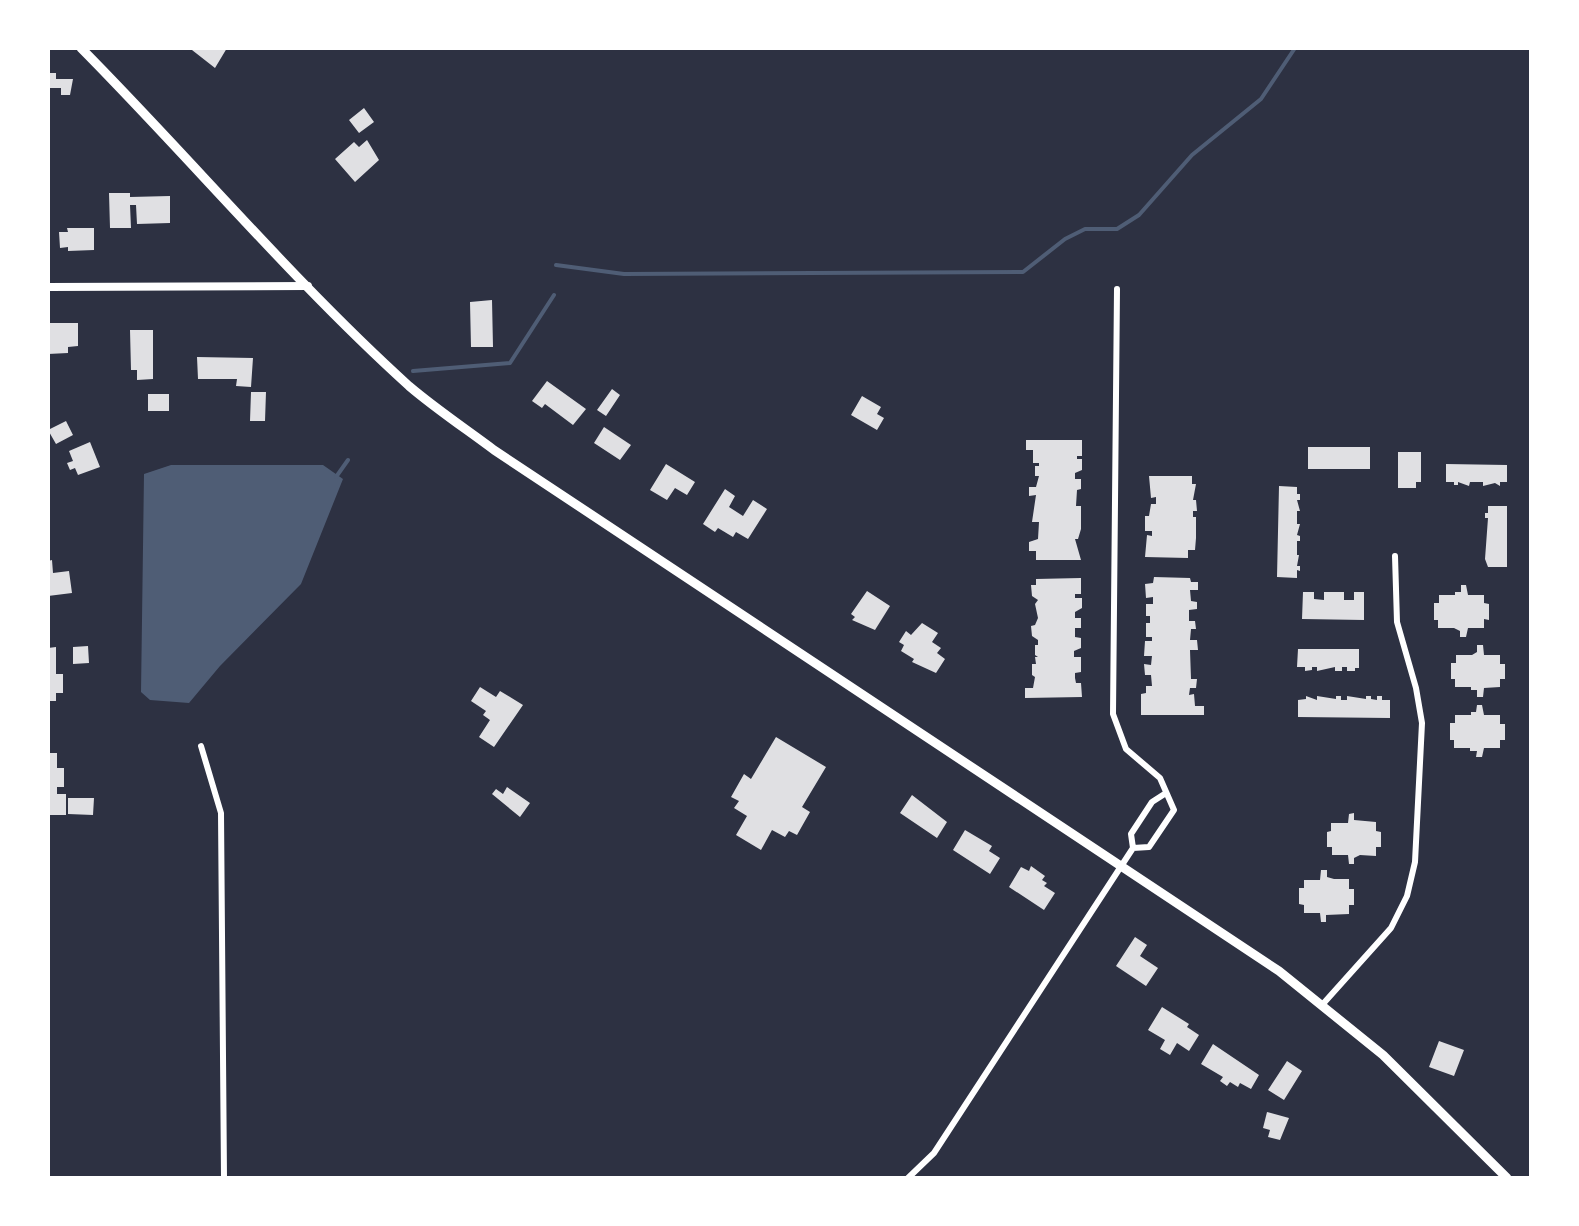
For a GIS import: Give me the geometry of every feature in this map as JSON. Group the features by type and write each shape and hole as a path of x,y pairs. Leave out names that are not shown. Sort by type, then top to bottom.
{"main road":[{"path":"81,48 308,286 410,386 494,450 1279,970 1383,1055 1507,1178"}],"street":[{"path":"48,287 308,286"},
{"path":"1117,290 1113,714 1126,748 1160,778 1174,810 1150,847 1134,848"},
{"path":"1322,1004 1391,928 1407,896 1415,862 1422,723 1397,622 1395,556"},
{"path":"201,746 222,813 224,1178"},
{"path":"908,1178 934,1153 1134,848 1131,834 1152,802 1166,793"}],"water":[{"path":"171,465 323,465 343,479 301,584 189,703 150,700 141,692 144,474"}],"building":[{"path":"194,48 227,48 215,68"},
{"path":"48,73 56,73 56,79 73,79 70,95 61,95 61,88 48,88"},
{"path":"364,108 374,122 359,133 349,120"},
{"path":"367,140 379,160 355,182 335,159 354,142 359,147"},
{"path":"109,193 170,196 170,223 137,224 136,205 130,205 131,228 110,228"},
{"path":"67,228 94,228 94,250 60,248 59,232 68,232"},
{"path":"492,300 493,347 471,347 470,302"},
{"path":"48,323 78,323 78,346 68,347 68,353 48,354"},
{"path":"130,330 153,330 153,379 137,380 137,370 131,370"},
{"path":"197,357 253,358 251,387 236,386 237,379 198,379"},
{"path":"547,381 586,409 573,425 545,404 542,408 532,401"},
{"path":"612,389 620,395 606,416 597,410"},
{"path":"251,392 266,392 265,421 250,421"},
{"path":"148,394 169,394 169,411 148,411"},
{"path":"862,396 881,407 877,414 884,418 877,430 851,415"},
{"path":"66,421 73,435 56,444 48,430"},
{"path":"604,427 631,445 620,460 594,443"},
{"path":"1026,440 1082,440 1082,456 1077,459 1082,459 1082,470 1075,473 1075,479 1081,479 1076,506 1081,506 1081,529 1075,539 1081,560 1036,560 1036,551 1029,551 1029,542 1038,539 1039,522 1032,522 1036,495 1029,496 1029,487 1036,487 1039,476 1035,476 1035,466 1039,463 1033,463 1033,450 1026,450"},
{"path":"90,442 100,467 78,475 67,463 73,461 69,451"},
{"path":"1308,447 1370,447 1370,469 1308,469"},
{"path":"1398,452 1421,452 1421,482 1416,482 1416,488 1398,488"},
{"path":"666,464 695,482 687,495 675,488 667,500 650,490"},
{"path":"1446,464 1507,465 1507,482 1500,482 1500,486 1483,486 1483,482 1454,485 1446,482"},
{"path":"1149,476 1192,476 1192,484 1196,484 1195,550 1188,550 1188,558 1145,557 1147,535 1152,536 1152,531 1145,531 1145,516 1149,516 1151,504 1156,504 1156,497 1151,498"},
{"path":"1279,486 1297,487 1300,494 1297,578 1277,577"},
{"path":"725,489 735,496 729,507 743,516 753,500 767,509 748,539 736,532 733,537 718,528 715,532 703,524"},
{"path":"1488,506 1507,506 1507,567 1488,567 1485,559"},
{"path":"52,560 53,573 69,571 72,593 48,596 48,561"},
{"path":"1154,577 1190,578 1191,582 1198,582 1198,590 1190,590 1197,609 1189,610 1189,621 1195,621 1196,629 1191,629 1190,640 1197,640 1198,650 1190,650 1191,679 1197,679 1196,688 1190,688 1189,695 1194,694 1195,706 1204,706 1204,715 1141,715 1141,694 1146,693 1146,686 1152,686 1144,664 1151,665 1152,656 1144,656 1145,641 1152,641 1152,637 1146,637 1150,616 1146,616 1146,604 1153,604 1153,597 1146,598 1145,584 1153,583"},
{"path":"1081,578 1081,594 1075,594 1075,598 1082,598 1082,608 1075,612 1075,618 1081,618 1081,628 1075,628 1075,637 1081,638 1081,648 1074,651 1074,657 1081,657 1081,672 1075,673 1075,678 1076,683 1081,683 1082,697 1025,698 1025,688 1033,688 1032,664 1036,664 1038,657 1038,640 1032,636 1031,626 1038,618 1038,600 1032,596 1031,585 1036,585 1036,579"},
{"path":"1461,585 1466,585 1468,595 1484,595 1484,603 1489,604 1489,620 1484,619 1484,628 1468,628 1466,637 1460,637 1460,631 1454,628 1438,628 1438,620 1434,620 1434,603 1439,603 1439,595 1455,595 1461,592"},
{"path":"867,591 890,606 875,630 852,620 855,617 851,614"},
{"path":"1303,592 1314,592 1314,599 1324,600 1324,592 1344,592 1344,600 1354,600 1354,592 1364,592 1364,620 1302,619"},
{"path":"922,623 938,633 932,642 941,648 937,653 945,659 936,673 912,662 914,659 901,651 904,645 899,642 906,631 911,635"},
{"path":"1477,645 1483,645 1484,655 1500,655 1500,664 1505,664 1505,679 1500,679 1500,687 1484,688 1483,697 1477,697 1477,690 1471,687 1455,687 1455,679 1451,679 1451,663 1456,663 1456,655 1472,655 1477,652"},
{"path":"88,646 89,663 73,664 73,647"},
{"path":"56,647 56,674 63,674 63,693 56,693 56,701 48,701 48,648"},
{"path":"1298,649 1359,649 1359,668 1317,671 1317,667 1312,667 1305,671 1305,667 1297,667"},
{"path":"480,687 496,697 500,691 523,705 494,747 479,737 490,720 483,715 486,711 471,701"},
{"path":"1306,696 1317,700 1317,696 1341,696 1341,700 1347,700 1347,696 1371,696 1377,700 1377,696 1382,696 1382,700 1390,700 1390,718 1298,717 1298,700"},
{"path":"1477,705 1482,705 1484,715 1500,715 1500,724 1505,724 1505,740 1500,740 1500,748 1484,748 1482,757 1476,757 1477,751 1470,748 1454,748 1454,740 1450,740 1450,723 1455,723 1455,715 1471,715"},
{"path":"776,737 826,767 802,807 810,812 797,835 789,831 785,837 772,830 761,850 736,835 747,816 734,808 739,801 731,797 744,774 751,779"},
{"path":"48,753 57,753 57,768 64,768 64,787 57,787 57,794 66,794 66,815 48,815"},
{"path":"507,787 530,803 520,817 492,794 496,789 503,794"},
{"path":"912,795 947,822 937,838 900,813"},
{"path":"68,798 94,798 93,815 68,814"},
{"path":"1354,813 1354,820 1376,822 1381,847 1376,847 1376,856 1360,855 1354,858 1354,864 1349,864 1348,855 1332,855 1332,847 1327,847 1327,832 1331,831 1331,823 1348,823 1349,814"},
{"path":"965,830 992,846 989,851 1000,858 990,874 953,850"},
{"path":"1031,866 1045,876 1044,886 1055,893 1044,910 1009,887 1021,867 1029,871"},
{"path":"1321,870 1327,870 1327,877 1349,879 1349,889 1354,889 1354,905 1349,905 1349,914 1326,915 1326,922 1321,922 1320,913 1304,913 1304,905 1299,904 1299,888 1304,888 1304,880 1320,880"},
{"path":"1135,937 1147,945 1140,956 1158,968 1146,986 1116,966"},
{"path":"1162,1007 1199,1035 1189,1051 1177,1043 1170,1055 1160,1049 1165,1040 1148,1030"},
{"path":"1439,1041 1464,1050 1454,1076 1429,1067"},
{"path":"1213,1044 1259,1075 1251,1089 1240,1083 1238,1087 1230,1082 1227,1086 1220,1081 1223,1077 1201,1064"},
{"path":"1287,1061 1302,1071 1284,1100 1268,1090"},
{"path":"1267,1112 1289,1118 1280,1140 1268,1137 1270,1130 1263,1128"}],"waterway":[{"path":"556,265 624,274 1023,272 1065,239 1085,229 1117,229 1139,215 1192,155 1261,99 1295,48"},
{"path":"413,371 510,363 554,295"},
{"path":"336,477 348,460"}]}
